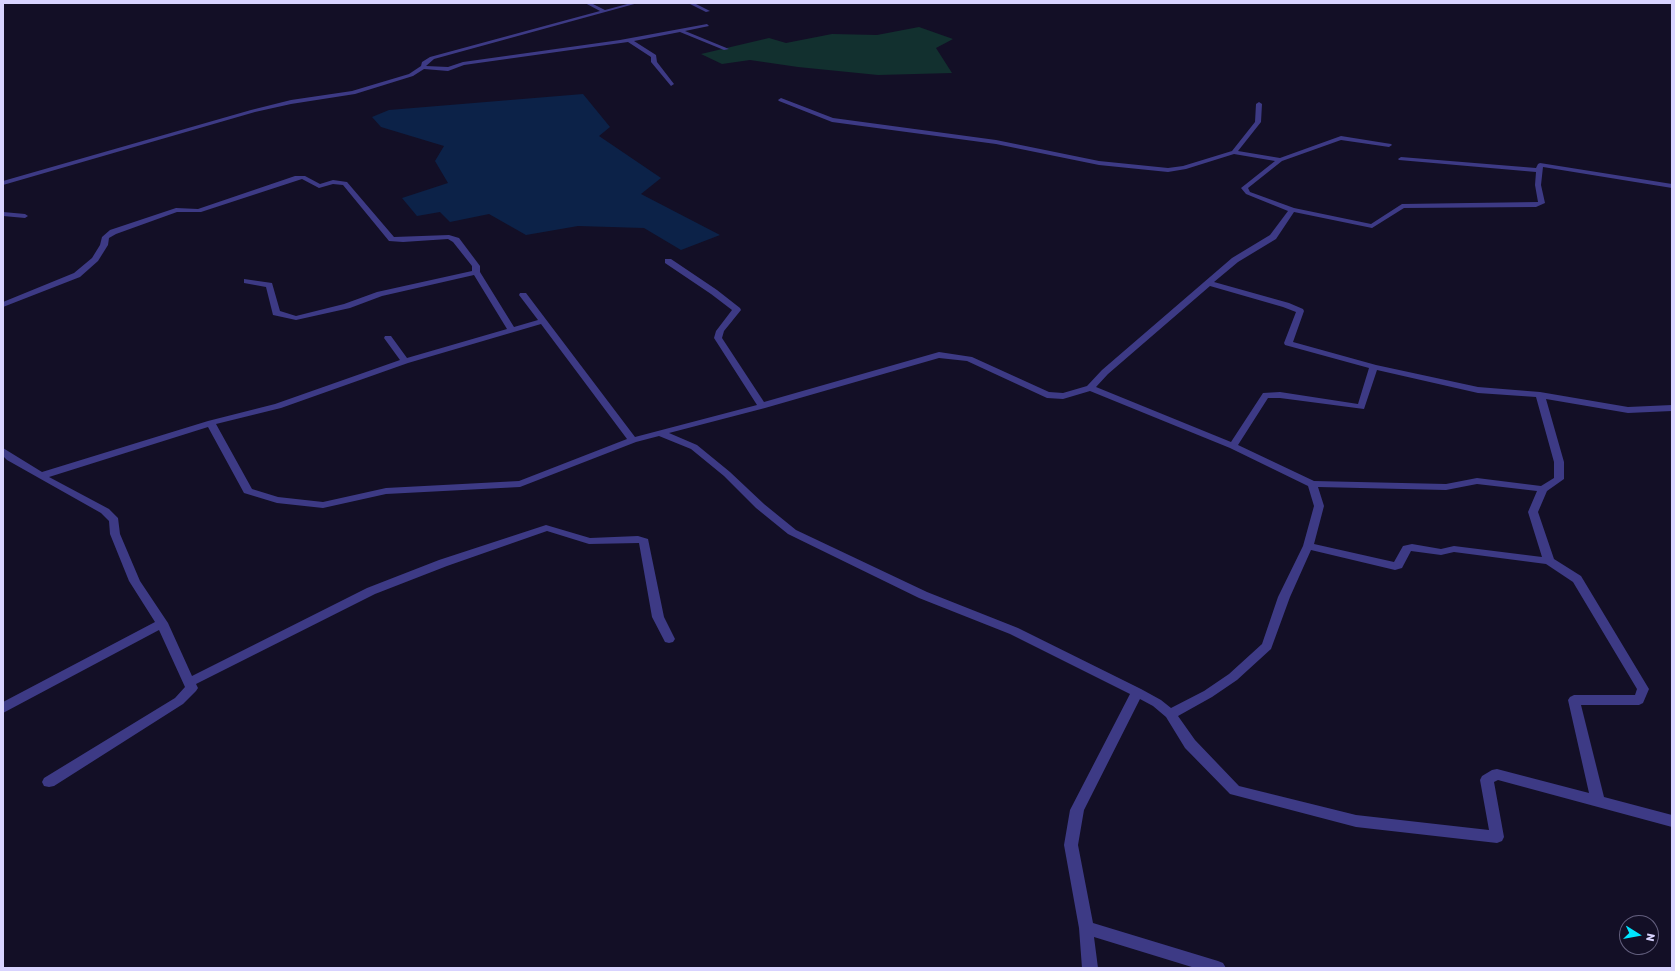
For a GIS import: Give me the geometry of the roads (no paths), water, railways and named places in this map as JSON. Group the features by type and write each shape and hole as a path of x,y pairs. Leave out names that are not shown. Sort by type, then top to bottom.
{"street":[{"path":"587,3 603,11"},
{"path":"3,183 253,111 291,102 353,93 412,75 423,67 424,62 438,57 636,3"},
{"path":"690,3 708,11"},
{"path":"423,67 448,69 469,63 682,32 707,25"},
{"path":"682,32 726,49"},
{"path":"629,40 654,56 654,62 672,84"},
{"path":"781,100 832,120 996,142 1107,164 1168,170 1184,168 1234,152 1280,160"},
{"path":"1234,152 1258,122 1259,104"},
{"path":"1389,145 1341,138 1280,160 1244,188 1248,193 1292,210 1372,226 1402,206 1536,205 1542,203 1538,185 1538,170 1540,165 1548,165 1672,186"},
{"path":"1401,159 1538,170"},
{"path":"3,305 77,275 95,259 104,245 106,237 114,232 176,210 199,211 300,177 304,177 319,186 333,182 345,183 392,239 403,240 449,237 456,240 476,266 476,272 512,330"},
{"path":"211,423 248,491 277,500 323,504 386,490 520,484 633,440 762,406 938,355 969,359 1047,395 1064,396 1090,388 1105,372 1235,260 1273,237 1292,210"},
{"path":"3,214 25,216"},
{"path":"668,261 714,292 737,310 720,331 718,338 762,406"},
{"path":"247,281 269,285 276,313 296,318 347,306 380,294 476,272"},
{"path":"1208,283 1286,305 1300,311 1288,343 1374,367 1478,390 1540,395 1628,410 1672,408"},
{"path":"523,294 633,440"},
{"path":"40,476 211,423 278,406 405,361 543,321"},
{"path":"388,338 405,361"},
{"path":"1233,446 1266,395 1280,395 1361,407 1374,367"},
{"path":"1090,388 1233,446 1312,484 1446,486 1477,481 1543,489"},
{"path":"1540,395 1559,462 1559,479 1543,489 1533,512 1549,561"},
{"path":"659,433 694,447 727,474 760,506 792,532 923,595 1014,631 1157,703 1170,714 1190,744 1235,790 1356,821 1497,837 1487,780 1497,774 1672,821"},
{"path":"3,451 10,458 40,476 105,511 114,520 115,534 135,581 162,623 192,688 179,701 49,782"},
{"path":"1170,714 1208,694 1233,677 1267,646 1284,597 1308,546 1319,506 1312,484"},
{"path":"190,682 371,591 443,563 546,528 590,541 638,539 644,541 658,617 669,639"},
{"path":"1308,546 1396,566 1409,547 1440,552 1454,549 1549,561 1577,579 1643,689 1639,700 1574,700 1598,801"},
{"path":"3,708 162,623"},
{"path":"1090,968 1086,928 1071,845 1077,810 1137,692"},
{"path":"1086,928 1218,968"}],"water":[{"path":"583,94 610,127 599,136 661,178 641,194 720,235 681,250 644,228 578,226 526,235 489,214 450,222 440,212 417,216 402,198 448,183 435,161 444,146 381,127 372,117 389,110"}]}
